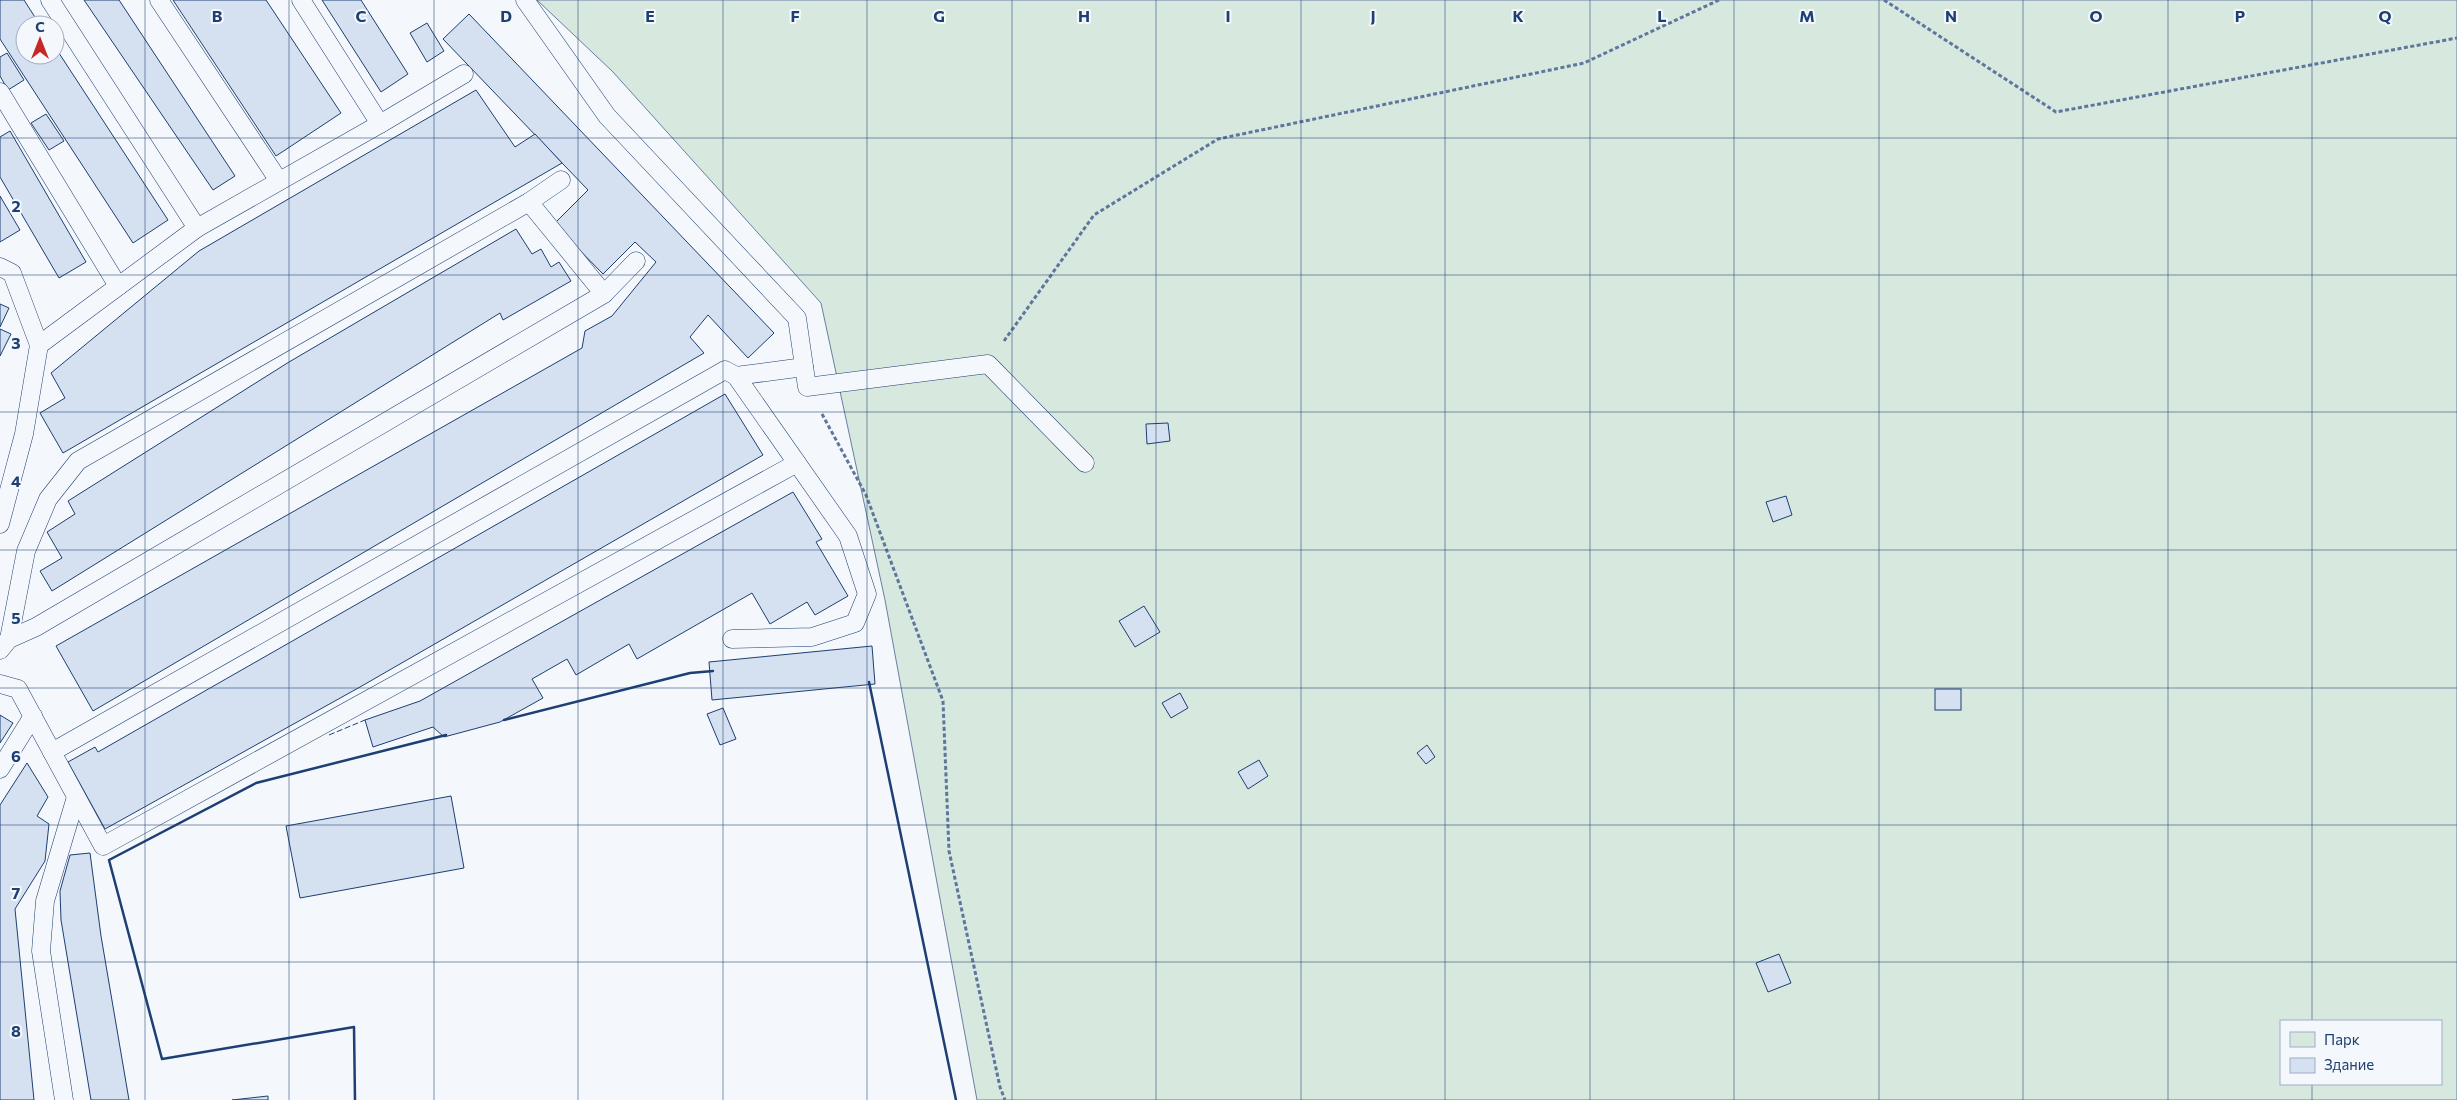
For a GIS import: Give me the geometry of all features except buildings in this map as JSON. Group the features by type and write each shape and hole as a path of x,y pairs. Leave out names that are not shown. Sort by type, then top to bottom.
{"lane":[{"path":"50,0 197,228"},
{"path":"158,0 279,182"},
{"path":"301,0 380,124"},
{"path":"525,0 607,116 797,318 807,387 988,364 1085,463"},
{"path":"39,345 197,228 464,74"},
{"path":"0,92 118,286"},
{"path":"5,645 26,551 48,499 78,462 529,202 561,180"},
{"path":"529,202 604,294"},
{"path":"5,645 604,294 636,260"},
{"path":"0,267 12,273 39,345 24,434 0,524"},
{"path":"736,376 804,367"},
{"path":"52,752 726,370 736,376 848,536 868,594 855,624 812,637 732,638"},
{"path":"0,684 18,689 103,846 797,463"},
{"path":"0,769 33,716"},
{"path":"64,1100 41,951 45,901 76,797"}],"path":[{"path":"988,364 1094,215 1218,139 1584,63 1719,0"},
{"path":"1884,0 2056,112 2457,38"},
{"path":"807,387 866,495 943,701 949,851 1000,1088 1005,1100"}],"green space":[{"path":"537,0 2457,0 2457,1100 977,1100 885,600 821,303 613,72"}],"fence":[{"path":"329,735 365,720"}],"wall":[{"path":"504,720 690,673 713,671"},
{"path":"869,682 956,1100"},
{"path":"355,1100 354,1027 162,1059 109,860 256,783 446,735"}]}
